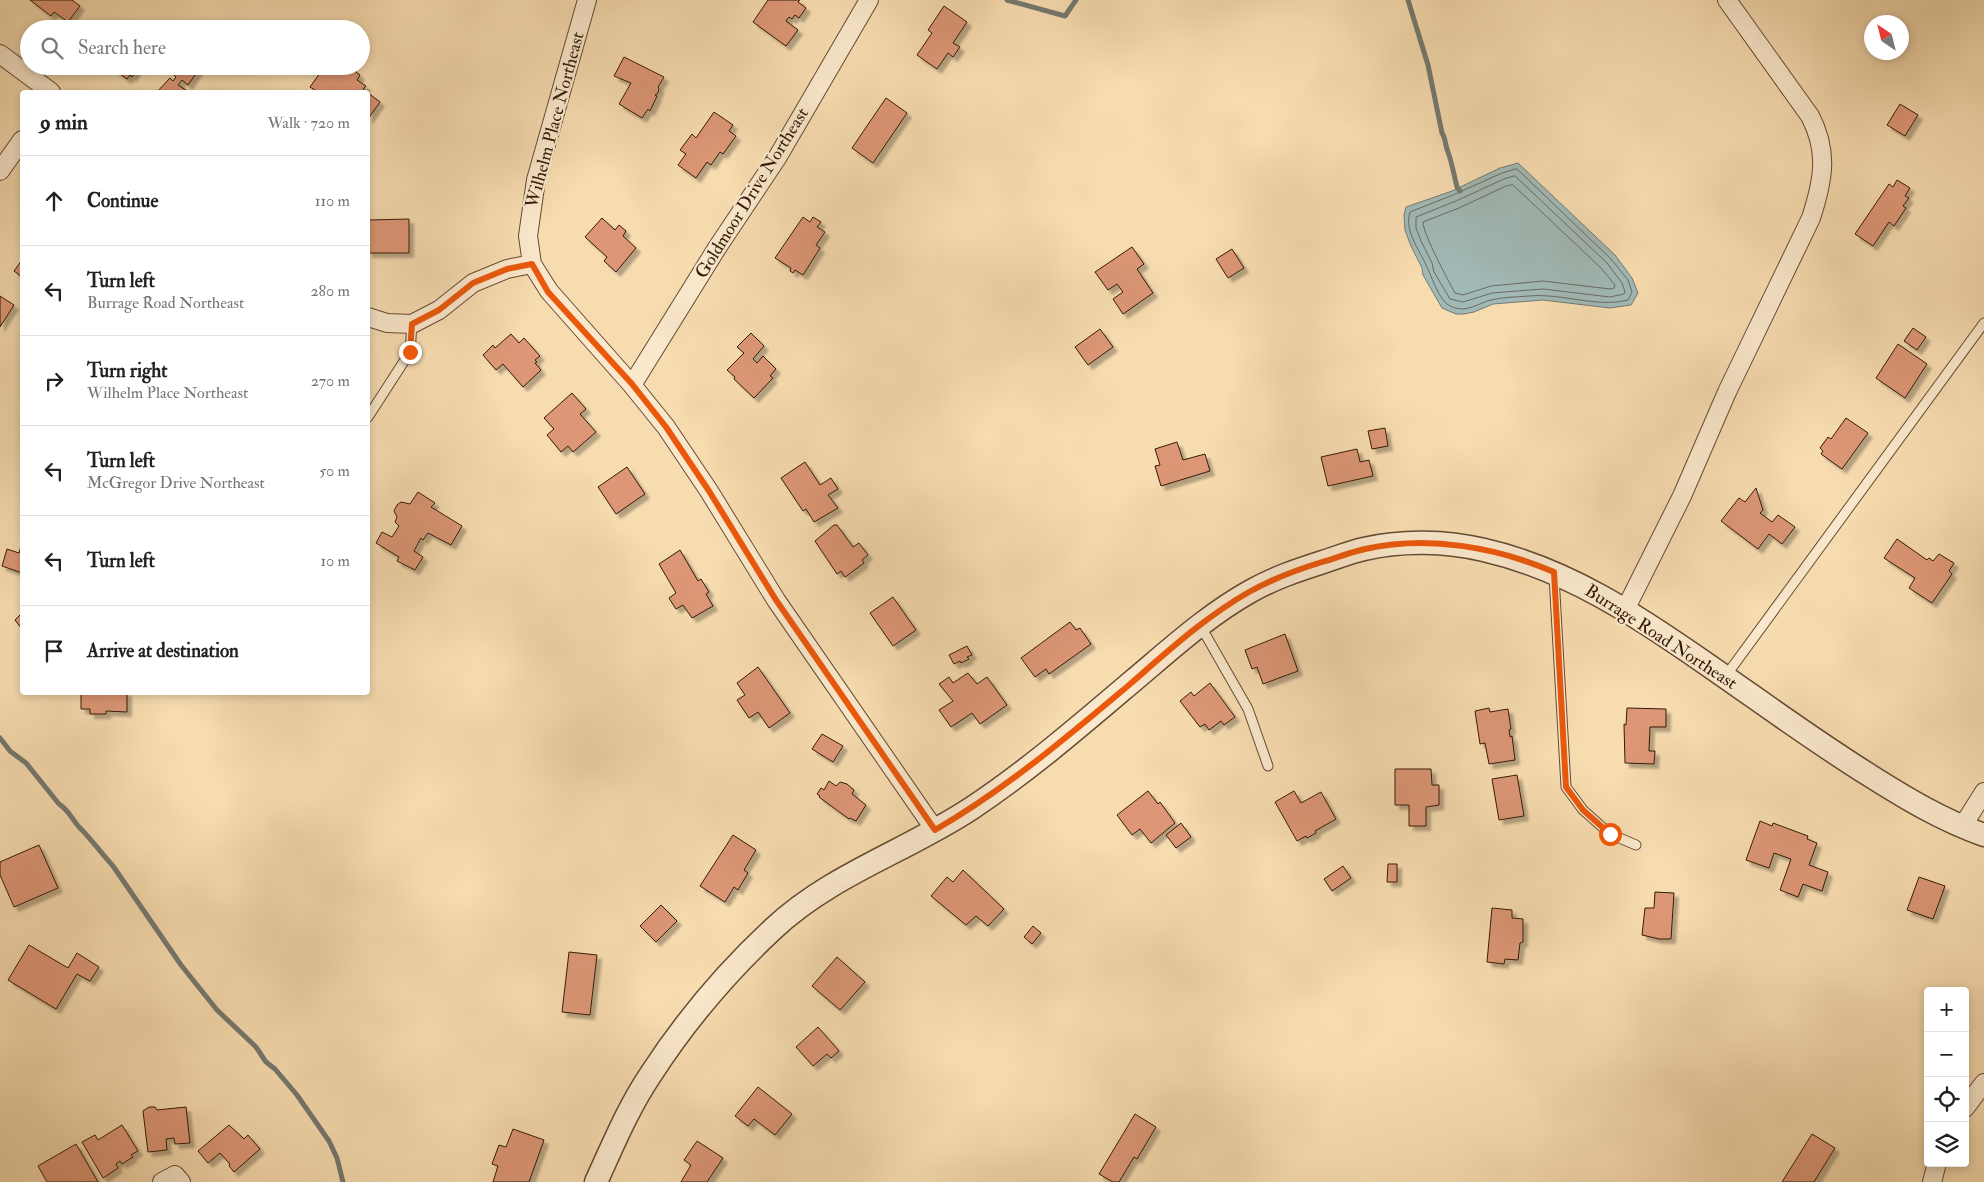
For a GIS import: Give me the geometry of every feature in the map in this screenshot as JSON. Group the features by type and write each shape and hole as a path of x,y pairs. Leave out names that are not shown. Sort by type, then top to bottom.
{"street":[{"name":"Wilhelm Place Northeast","path":"587,0 536,180 528,236 532,264 548,292 632,384 666,427 709,491 776,600 935,830"},
{"name":"Goldmoor Drive Northeast","path":"632,384 717,248 777,158 869,0"},
{"path":"1626,610 1682,496 1727,392 1811,218 1820,190 1824,163 1818,130 1727,0"},
{"path":"0,54 20,69"},
{"path":"28,75 48,90"},
{"path":"0,171 20,143"},
{"path":"370,318 386,323 412,324 439,310 473,283 507,269 532,264"},
{"name":"Burrage Road Northeast","path":"596,1182 621,1126 649,1076 677,1037 742,961 773,929 818,894 871,862 935,830 968,810 1034,764 1200,624 1247,593 1274,578 1366,548 1419,543 1470,547 1540,566 1573,580 1626,610 1838,755 1920,807 1984,835"},
{"path":"1962,827 1984,792"},
{"path":"1969,1103 1984,1083"},
{"path":"1932,1182 1936,1167"},
{"path":"162,1182 175,1175 181,1182"}],"lane":[{"path":"1725,677 1984,323"},
{"path":"370,414 410,352 412,324"},
{"path":"1554,572 1566,787 1583,810 1610,834 1636,844"},
{"path":"1200,624 1248,709 1268,766"}],"water":[{"path":"1518,163 1615,255 1632,278 1638,293 1631,305 1610,308 1543,300 1493,304 1464,314 1456,314 1442,308 1423,275 1422,268 1405,230 1404,215 1406,207 1452,191 1500,168"}],"building":[{"path":"30,0 72,0 80,6 70,20 65,20 54,12 51,16"},
{"path":"768,0 800,0 798,2 806,8 799,18 795,15 792,19 789,17 786,21 798,30 786,46 753,22"},
{"path":"944,6 967,22 953,43 960,47 953,57 948,53 937,69 917,55 932,33 928,30"},
{"path":"624,57 664,77 658,87 658,93 655,95 657,96 650,111 648,109 642,118 619,104 631,83 614,76"},
{"path":"121,75 130,75 127,79"},
{"path":"174,75 195,75 188,85 182,80 178,85 186,90 159,90 170,78 173,81 176,77"},
{"path":"319,75 360,75 357,80 366,86 363,89 364,90 315,90 310,87"},
{"path":"370,94 380,102 370,116"},
{"path":"886,98 907,113 873,163 852,148"},
{"path":"1900,104 1918,115 1905,136 1887,125"},
{"path":"714,112 733,125 729,131 736,136 723,154 720,152 711,165 707,162 696,178 678,165 686,154 680,150 692,134 696,138"},
{"path":"1897,180 1910,188 1905,196 1909,198 1903,206 1906,208 1894,226 1889,222 1873,246 1855,234 1889,184 1893,187"},
{"path":"803,217 810,222 813,217 821,222 817,227 825,232 816,245 820,248 803,275 795,270 793,273 790,271 791,268 775,258"},
{"path":"602,218 615,230 619,225 626,231 623,236 636,248 616,272 604,261 607,257 585,237"},
{"path":"409,219 409,253 370,253 370,220"},
{"path":"1132,247 1144,264 1137,269 1153,293 1123,314 1113,299 1123,292 1117,284 1108,290 1095,272"},
{"path":"1232,249 1244,268 1228,278 1216,259"},
{"path":"20,263 20,276 14,271"},
{"path":"0,296 14,305 0,327"},
{"path":"1913,328 1926,337 1917,350 1904,341"},
{"path":"1100,329 1113,347 1088,365 1075,347"},
{"path":"751,333 764,346 753,359 757,363 763,356 776,369 770,376 773,378 754,398 727,370 744,353 737,347"},
{"path":"511,334 519,343 524,338 540,356 535,360 537,362 535,363 541,370 523,387 503,364 496,370 483,355 493,345 495,348"},
{"path":"1898,344 1927,364 1905,398 1876,378"},
{"path":"572,393 586,409 580,414 596,432 573,452 568,446 561,452 547,435 554,429 544,418"},
{"path":"1846,418 1868,433 1842,469 1821,454 1823,451 1820,448 1828,437 1831,439"},
{"path":"1385,428 1388,446 1372,449 1368,431"},
{"path":"1177,442 1183,460 1205,454 1210,471 1161,486 1155,466 1160,465 1155,449"},
{"path":"1357,449 1360,462 1369,460 1373,476 1328,486 1321,457"},
{"path":"805,462 820,485 831,478 838,489 828,495 838,508 814,522 806,509 803,511 781,478"},
{"path":"627,467 645,494 616,514 598,487"},
{"path":"1756,488 1763,510 1760,513 1772,522 1778,515 1795,527 1782,544 1769,534 1758,549 1721,521 1739,498 1745,502"},
{"path":"418,492 435,503 431,507 462,526 451,545 428,533 423,540 421,538 414,551 423,557 415,570 397,561 399,557 376,543 382,532 392,537 399,526 395,522 397,517 394,511 397,505 401,502 410,504"},
{"path":"834,525 837,525 853,547 859,543 868,555 862,560 864,563 845,577 841,571 837,574 815,541"},
{"path":"1897,539 1927,560 1929,558 1933,561 1939,554 1954,563 1949,571 1952,574 1932,603 1909,588 1915,578 1884,558"},
{"path":"7,549 19,553 20,550 20,572 2,566"},
{"path":"680,550 698,581 701,579 709,592 706,594 713,606 692,618 683,605 676,609 672,603 669,598 676,593 659,564"},
{"path":"893,597 916,630 893,646 870,613"},
{"path":"20,615 20,626 15,620"},
{"path":"1070,622 1076,630 1080,628 1091,644 1049,674 1046,669 1035,677 1021,658"},
{"path":"1285,634 1298,671 1263,684 1257,667 1252,669 1245,650"},
{"path":"967,646 972,655 961,663 960,661 954,664 949,655"},
{"path":"758,667 790,713 769,728 758,712 749,718 737,700 745,695 737,683"},
{"path":"968,673 977,684 987,677 1007,705 980,724 972,713 951,727 939,710 953,701 939,684 949,677 953,683"},
{"path":"1210,683 1235,717 1224,725 1221,721 1209,730 1205,724 1200,727 1180,701 1191,692 1194,696"},
{"path":"81,695 127,695 127,712 106,711 106,714 90,714 90,709 81,709"},
{"path":"1489,708 1490,712 1508,709 1511,729 1509,730 1510,737 1512,736 1515,760 1489,764 1485,743 1480,744 1475,711"},
{"path":"1627,708 1666,709 1666,727 1650,727 1649,751 1655,751 1654,764 1625,763 1624,724 1626,725"},
{"path":"822,734 843,746 833,762 812,749"},
{"path":"1395,769 1431,769 1432,785 1439,785 1439,805 1426,807 1426,826 1409,826 1409,805 1395,805"},
{"path":"1517,775 1524,816 1499,820 1492,779"},
{"path":"829,781 836,786 840,782 847,784 854,790 852,794 866,805 856,821 849,819 819,797 817,794 821,788 824,790"},
{"path":"1148,791 1158,804 1160,802 1175,823 1151,843 1140,829 1132,835 1117,815"},
{"path":"1294,791 1301,803 1321,792 1336,819 1315,831 1316,833 1297,841 1275,802"},
{"path":"1760,821 1772,826 1773,823 1808,836 1807,839 1817,843 1809,865 1828,872 1822,891 1803,884 1798,897 1780,890 1791,859 1774,853 1769,868 1746,860"},
{"path":"1181,823 1191,837 1176,848 1166,835"},
{"path":"733,835 756,850 744,870 748,873 738,890 734,887 725,902 700,886"},
{"path":"39,845 58,888 14,907 0,875 0,862"},
{"path":"1388,864 1397,864 1397,882 1387,882"},
{"path":"1343,866 1351,878 1332,891 1324,879"},
{"path":"963,870 1004,909 988,926 976,916 966,925 931,896 947,877 953,882"},
{"path":"1919,877 1945,886 1933,919 1907,910"},
{"path":"1655,892 1674,893 1671,939 1659,939 1642,935 1645,908 1654,908"},
{"path":"661,905 677,921 656,942 640,926"},
{"path":"1492,908 1512,910 1512,918 1523,919 1523,942 1520,943 1518,960 1505,959 1504,964 1487,962"},
{"path":"1033,926 1041,933 1032,944 1024,937"},
{"path":"29,945 68,968 77,953 99,967 90,981 77,974 56,1009 8,980"},
{"path":"569,952 597,955 590,1015 562,1012"},
{"path":"837,957 865,982 840,1010 812,986"},
{"path":"818,1027 839,1051 831,1058 827,1054 813,1066 796,1047"},
{"path":"758,1087 792,1114 775,1135 754,1119 748,1126 735,1116"},
{"path":"149,1107 155,1107 157,1110 186,1107 190,1143 175,1144 174,1138 166,1139 167,1150 148,1152 143,1111"},
{"path":"1135,1114 1156,1127 1137,1159 1134,1157 1119,1182 1113,1182 1099,1174"},
{"path":"122,1125 138,1151 131,1155 133,1157 122,1164 120,1161 116,1164 118,1168 103,1178 82,1142 95,1135 98,1140"},
{"path":"229,1125 244,1139 248,1135 260,1149 234,1172 229,1166 230,1164 220,1153 208,1163 198,1151"},
{"path":"513,1129 544,1140 529,1182 493,1182 498,1166 492,1164 499,1145 506,1147"},
{"path":"1812,1134 1835,1148 1814,1182 1782,1182"},
{"path":"697,1141 723,1158 707,1182 681,1182 691,1165 684,1160"},
{"path":"76,1144 98,1182 47,1182 38,1166"}],"waterway":[{"path":"1007,0 1065,16 1076,0"},
{"path":"1408,0 1428,65 1442,133 1457,187 1460,191"},
{"path":"0,738 10,751 26,763 113,866 181,965 217,1010 256,1047 266,1062 275,1069 297,1095 329,1141 337,1158 343,1182"}],"route":[{"path":"410,352 412,324 439,310 473,283 507,269 532,264 548,292 632,384 666,427 709,491 776,600 935,830 968,810 1034,764 1200,624 1247,593 1274,578 1295,570 1366,548 1419,543 1488,550 1554,572 1566,787 1583,810 1610,834"}]}
